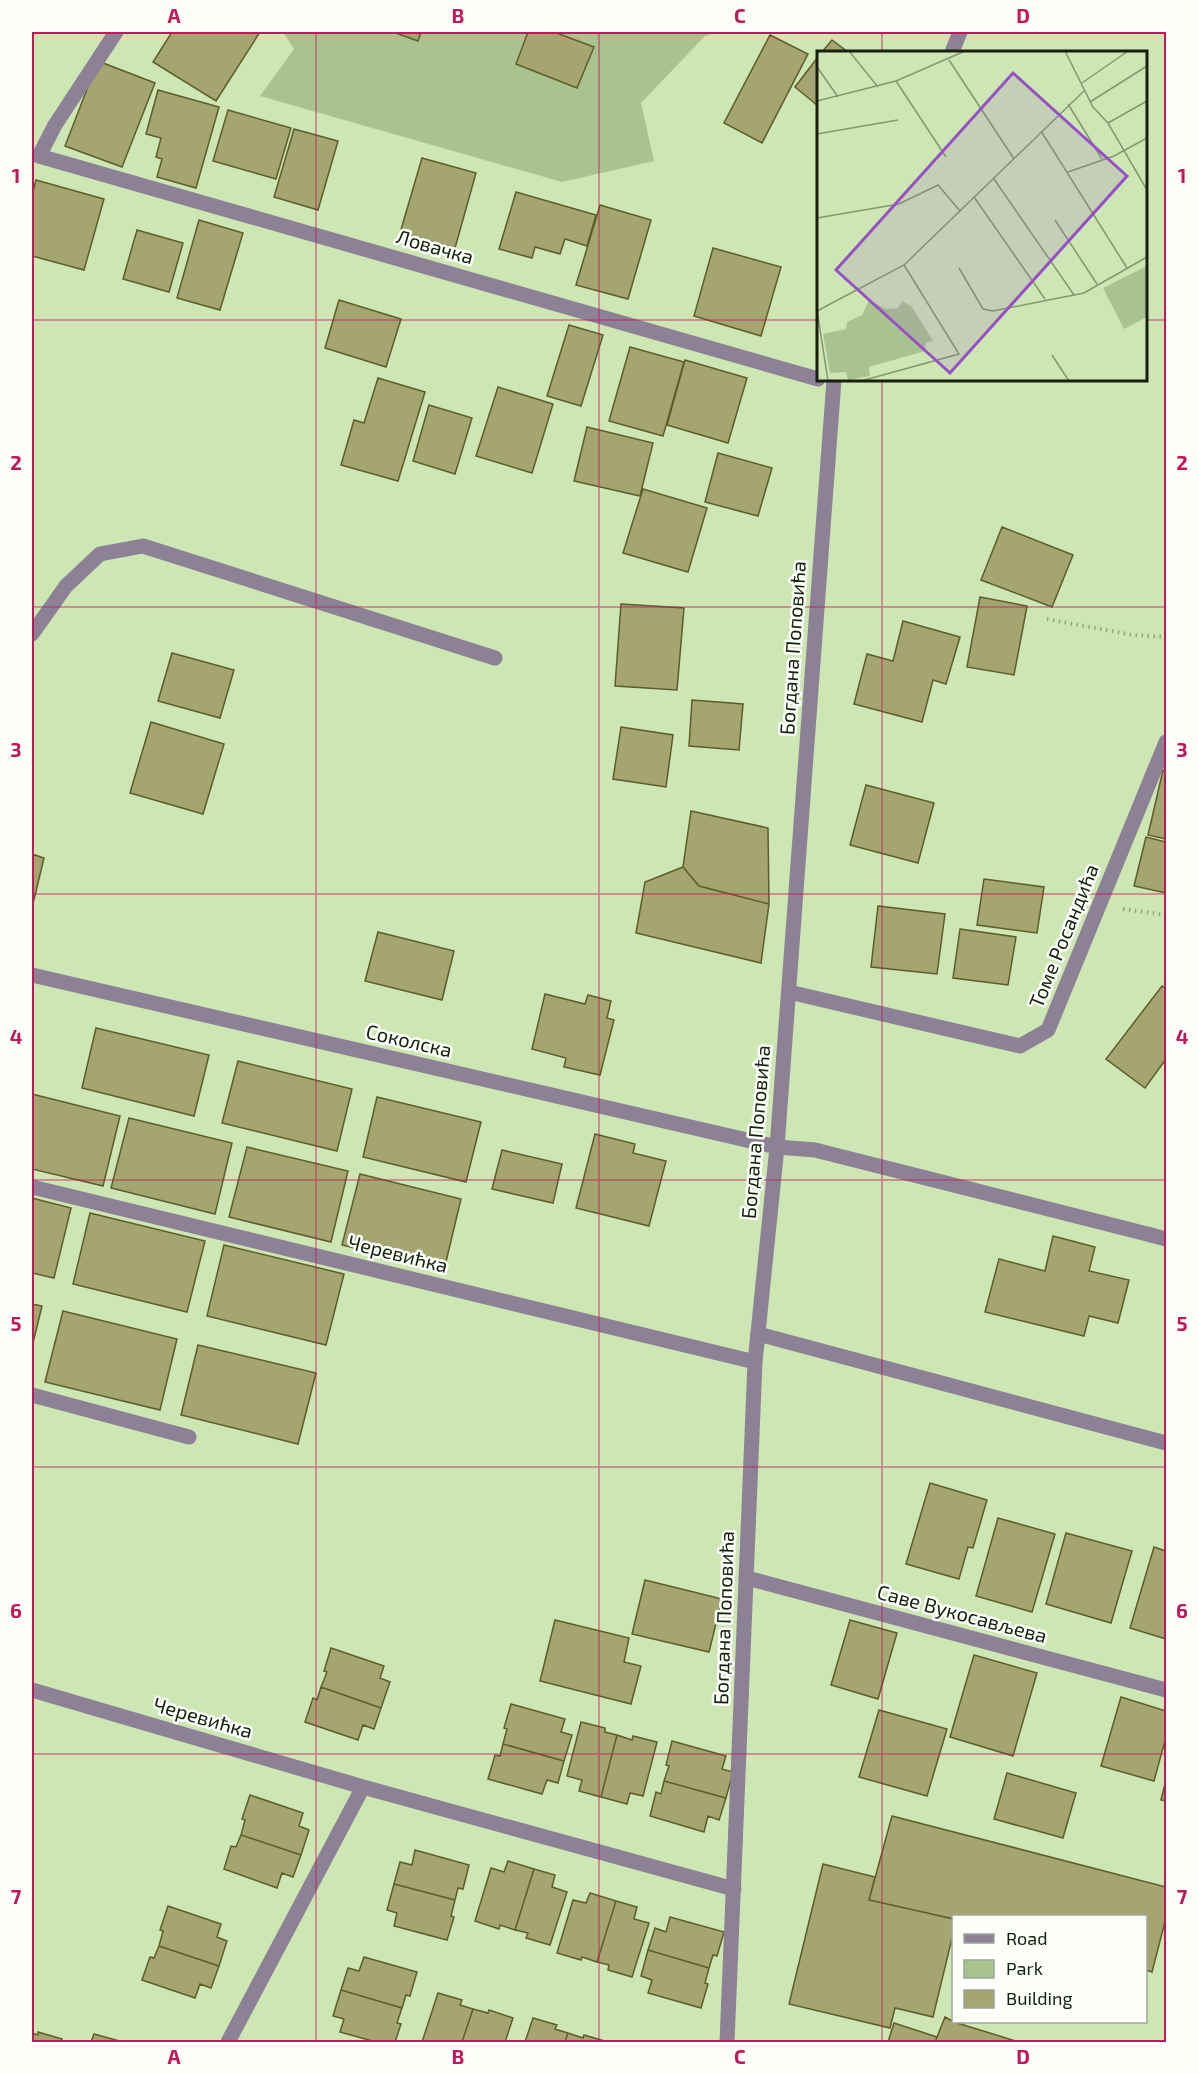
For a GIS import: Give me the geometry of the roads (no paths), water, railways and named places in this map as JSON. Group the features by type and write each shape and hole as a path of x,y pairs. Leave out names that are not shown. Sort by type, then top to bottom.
{"street":[{"name":"Ловачка","path":"116,32 55,125 39,156 817,377"},
{"path":"952,51 960,32"},
{"name":"Богдана Поповића","path":"727,2043 755,1362 777,1147 789,992 826,381"},
{"path":"32,634 66,586 100,554 143,546 495,658"},
{"name":"Томе Росандића","path":"789,992 1020,1046 1048,1030 1167,742"},
{"name":"Соколска","path":"32,975 777,1147 815,1150 1167,1239"},
{"name":"Черевићка","path":"32,1187 755,1362"},
{"path":"758,1334 1167,1443"},
{"path":"32,1395 189,1437"},
{"name":"Саве Вукосављева","path":"747,1578 1167,1690"},
{"name":"Черевићка","path":"32,1690 363,1787"},
{"path":"230,2042 363,1787 734,1889"}]}
